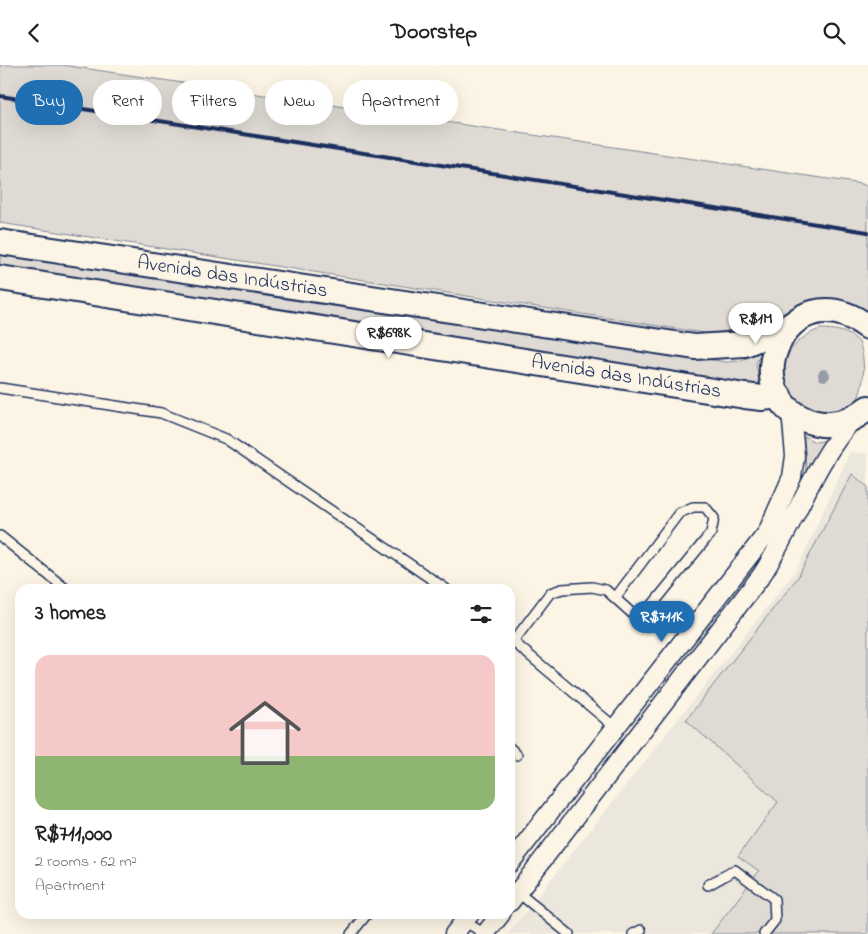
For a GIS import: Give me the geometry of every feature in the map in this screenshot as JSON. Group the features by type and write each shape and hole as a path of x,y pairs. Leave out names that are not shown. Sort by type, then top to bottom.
{"main road":[{"name":"Avenida das Indústrias","path":"0,241 695,347 745,344 789,327 803,317 820,311 838,312 855,318 868,327"},
{"name":"Avenida das Indústrias","path":"0,278 762,398 785,404"},
{"path":"789,327 777,342 772,360 772,379 785,404 805,420 820,424 837,424 862,414"}],"street":[{"path":"515,857 767,533 792,477 795,456 785,404"},
{"path":"515,890 762,576 781,547 834,440 862,414"},
{"path":"640,697 657,711"},
{"path":"485,934 497,919"}],"lane":[{"path":"0,388 161,413 226,439 439,584"},
{"path":"515,636 550,593 562,589 592,587 606,590 643,623 711,533 714,518 705,507 693,507 679,513 615,598"},
{"path":"0,536 60,584"},
{"path":"515,643 616,728"},
{"path":"708,885 735,870 774,899 775,920 764,934"},
{"path":"515,894 569,934"},
{"path":"351,934 363,919"},
{"path":"462,923 485,934"}],"shaded area":[{"path":"0,65 62,65 172,81 172,125 255,125 255,94 265,95 265,125 333,125 333,105 343,107 343,125 458,124 862,184 868,187 868,314 841,300 819,300 755,323 710,334 0,223"},
{"path":"0,251 726,362 740,361 762,351 756,363 760,389 0,274"},
{"path":"820,329 836,330 851,335 859,342 862,351 862,387 858,398 852,408 844,414 833,417 819,414 793,402 784,380 783,371 787,355 798,342"},
{"path":"804,436 815,442 827,440 809,472 806,471"},
{"path":"850,452 868,454 868,934 508,934 797,569"},
{"path":"852,474 868,487 868,934 711,934 759,871 738,856 778,802 686,720 798,577"}],"railway":[{"path":"0,96 868,232"}]}
